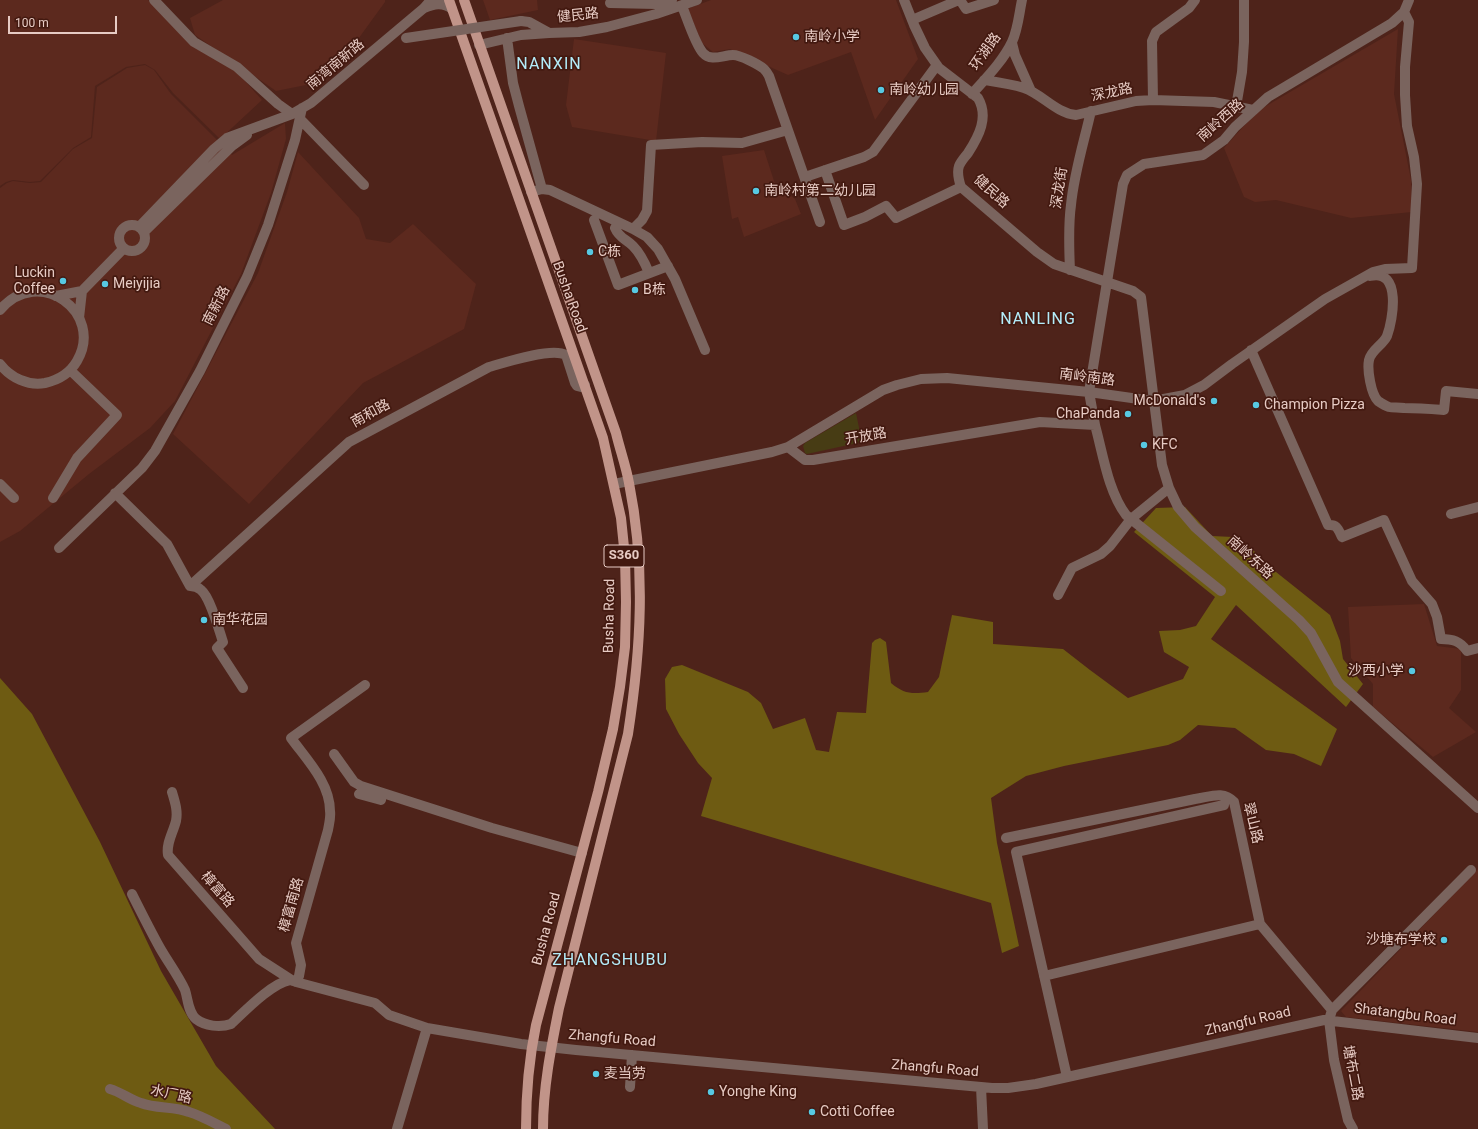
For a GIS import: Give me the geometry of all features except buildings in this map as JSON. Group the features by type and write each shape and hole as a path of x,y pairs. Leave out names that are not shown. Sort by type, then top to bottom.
{"main road":[{"name":"Busha Road","path":"464,0 616,433 629,482 635,517 639,558 641,602 634,690 628,734 558,1008 543,1105 542,1129"},
{"name":"Busha Road","path":"450,5 603,438 621,518 624,558 626,602 625,647 613,729 536,1024 532,1045 526,1106 526,1129"},
{"path":"526,1106 543,1105"}],"street":[{"path":"154,0 194,42 237,67 278,104 296,116 364,185"},
{"name":"南湾南新路","path":"142,230 232,146 256,128 296,116 302,108 311,103 391,36 424,8 430,0"},
{"path":"610,3 622,2 656,4 672,0"},
{"name":"健民路","path":"391,36 406,38 521,21 529,22 549,33 579,32 607,27 656,14 697,0"},
{"name":"健民路","path":"904,0 925,48 937,65 978,98 981,104 984,114 982,127 976,141 959,166 959,179 962,187 1054,264 1107,282"},
{"path":"912,20 960,0 966,10 994,0"},
{"name":"环湖路","path":"972,94 1012,43 1022,0"},
{"path":"1153,100 1152,40 1156,32 1189,8 1195,0"},
{"path":"1236,107 1242,72 1244,0"},
{"path":"1404,12 1408,0"},
{"path":"424,8 440,4 450,5"},
{"path":"682,6 698,45 704,54 709,57 717,58 733,55 740,56 764,69 769,76 820,222"},
{"name":"南岭西路","path":"1089,392 1123,184 1128,175 1144,164 1203,155 1224,140 1235,126 1268,97 1392,23 1404,12"},
{"name":"南岭南路","path":"788,447 883,390 920,379 947,378 1089,392 1153,401 1185,395 1204,385 1325,300 1364,277 1373,272 1385,269 1412,268 1418,184 1408,126 1405,95 1405,67 1409,22 1404,12"},
{"path":"479,45 531,33 549,33"},
{"path":"507,38 519,106 542,189"},
{"path":"1012,43 1015,55 1031,91"},
{"path":"805,177 864,157 873,152 937,65"},
{"name":"深龙路","path":"984,80 1024,88 1070,114 1076,115 1136,101 1153,100 1214,102 1253,110"},
{"name":"深龙街","path":"1070,270 1068,244 1070,205 1079,158 1091,111"},
{"name":"南新路","path":"59,548 142,468 155,451 200,371 247,277 268,225 295,140 296,116"},
{"path":"633,229 642,220 647,210 651,145 702,142 742,143 788,130"},
{"path":"825,170 844,225 865,217 886,206 896,218 962,187"},
{"path":"531,192 542,189 550,190 647,237 658,249 675,279 705,350"},
{"path":"594,220 596,231 610,271 618,285 668,266"},
{"path":"131,225 142,230 145,240 141,248 135,251 124,248 120,240 121,232 124,228 131,225"},
{"path":"615,228 618,235 630,249 643,259 649,273"},
{"path":"56,296 82,291 124,248"},
{"path":"1364,277 1373,275 1381,276 1389,282 1392,290 1394,305 1389,330 1382,344 1374,351 1369,359 1368,369 1372,389 1377,400 1388,407 1444,410 1446,391 1478,394"},
{"name":"南岭东路","path":"1107,282 1133,291 1139,295 1142,300 1153,401 1162,465 1169,488 1178,507 1195,527 1299,620 1311,633 1338,682 1478,808"},
{"path":"79,318 82,291"},
{"path":"2,305 17,296 32,292 48,293 56,296 69,304 79,318 82,329 83,343 78,358 70,370 50,382 38,384 27,383 2,372"},
{"path":"1252,350 1328,525 1337,527 1342,537 1384,520 1412,581 1432,604 1437,617 1441,639 1456,640 1463,645 1467,651 1478,648"},
{"name":"南和路","path":"190,586 349,442 489,366 553,352 561,352 566,355 577,386 581,387 585,385"},
{"path":"53,498 77,458 117,415 70,370"},
{"path":"1089,392 1095,425 1111,486 1118,504 1131,519 1221,591"},
{"name":"开放路","path":"788,447 805,460 814,460 1040,422 1095,425"},
{"path":"614,484 772,452 788,447"},
{"path":"0,484 14,498"},
{"path":"1058,595 1072,568 1101,554 1110,546 1131,519 1169,488"},
{"path":"114,494 167,544 190,586 201,590 207,596 223,642 217,648 243,688"},
{"path":"1451,514 1478,507"},
{"name":"樟富南路","path":"293,981 299,976 301,965 296,943 328,830 330,812 326,790 319,777 291,738 365,685"},
{"path":"334,754 354,782 361,786 581,855"},
{"name":"樟富路","path":"172,792 177,805 176,819 166,847 168,855 259,959 293,981"},
{"path":"360,794 581,855"},
{"name":"翠山路","path":"1006,838 1195,799 1218,795 1229,796 1234,802 1260,924 1332,1010"},
{"path":"1068,1077 1016,852 1224,805"},
{"path":"1329,1020 1332,1010 1471,870"},
{"path":"132,894 160,949 182,983 189,1008 196,1018 208,1024 217,1027 231,1024 282,981 293,981 375,1003 389,1015 427,1028 532,1045"},
{"path":"1044,976 1260,924"},
{"name":"Zhangfu Road","path":"532,1045 980,1087 1008,1088 1022,1087 1315,1021 1329,1020"},
{"name":"Shatangbu Road","path":"1329,1020 1478,1038"},
{"name":"塘布二路","path":"1329,1020 1340,1091 1348,1120 1353,1129"},
{"path":"397,1129 427,1028"},
{"path":"630,1087 632,1055"},
{"path":"980,1087 983,1129"},
{"name":"水厂路","path":"110,1089 115,1090 139,1103 149,1106 172,1108 189,1112 226,1129"}],"shaded area":[{"path":"0,0 148,0 193,45 236,71 262,100 220,139 173,93 155,70 145,64 126,67 95,86 91,137 73,148 40,181 30,182 13,180 0,186"},
{"path":"223,0 385,0 385,2 348,53 306,85 276,91 195,35 190,18"},
{"path":"483,0 537,0 538,10 490,20"},
{"name":"南岭小学","path":"711,0 896,0 918,59 875,120 851,52 788,75 730,49 713,52 702,43 687,9"},
{"path":"1398,29 1394,94 1411,180 1412,212 1351,218 1276,200 1255,202 1244,197 1224,148 1242,128 1261,109"},
{"path":"574,39 666,53 656,141 572,127 566,105"},
{"path":"145,65 154,70 171,94 232,155 285,123 286,139 271,193 241,274 175,401 150,428 89,474 20,531 0,542 0,188 13,181 30,183 41,182 73,149 92,138 97,87 127,68"},
{"name":"南岭村第二幼儿园","path":"764,150 775,184 795,199 801,214 744,237 738,217 732,219 722,156"},
{"path":"298,152 359,218 366,239 390,243 413,224 476,284 464,329 363,383 249,504 173,434 258,273 287,192"},
{"path":"856,413 862,442 807,454 805,453 803,446 805,443"},
{"path":"1185,507 1212,536 1233,537 1252,549 1271,568 1330,615 1340,641 1343,659 1363,684 1346,707 1236,605 1211,639 1337,729 1321,766 1294,754 1266,750 1235,728 1198,725 1180,740 1168,745 1064,766 1026,776 991,798 997,843 1019,946 1002,953 991,903 701,816 712,778 698,763 679,734 666,709 665,679 672,667 682,665 748,692 761,703 773,729 805,718 816,750 829,752 837,712 866,713 872,643 880,638 886,642 891,683 908,692 928,692 939,677 952,615 993,622 993,644 1063,649 1128,698 1183,679 1189,667 1164,652 1159,631 1180,630 1196,626 1215,597 1134,532 1156,508"},
{"name":"沙西小学","path":"1424,604 1437,646 1461,649 1461,690 1449,708 1476,732 1433,757 1373,707 1373,684 1351,658 1348,607"},
{"path":"0,678 32,714 100,842 161,971 216,1066 275,1129 0,1129"},
{"name":"沙塘布学校","path":"1478,869 1478,1032 1346,1017 1341,1011"}],"place":[{"name":"南岭小学","path":"796,37"},
{"name":"南岭幼儿园","path":"881,90"},
{"name":"南岭村第二幼儿园","path":"756,191"},
{"name":"C栋","path":"590,252"},
{"name":"Luckin Coffee","path":"63,281"},
{"name":"Meiyijia","path":"105,284"},
{"name":"B栋","path":"635,290"},
{"name":"McDonald's","path":"1214,401"},
{"name":"Champion Pizza","path":"1256,405"},
{"name":"ChaPanda","path":"1128,414"},
{"name":"KFC","path":"1144,445"},
{"name":"南华花园","path":"204,620"},
{"name":"沙西小学","path":"1412,671"},
{"name":"沙塘布学校","path":"1444,940"},
{"name":"麦当劳","path":"596,1074"},
{"name":"Yonghe King","path":"711,1092"},
{"name":"Cotti Coffee","path":"812,1112"}],"district":[{"name":"NANXIN","path":"549,65"},
{"name":"NANLING","path":"1038,320"},
{"name":"ZHANGSHUBU","path":"610,961"}]}
